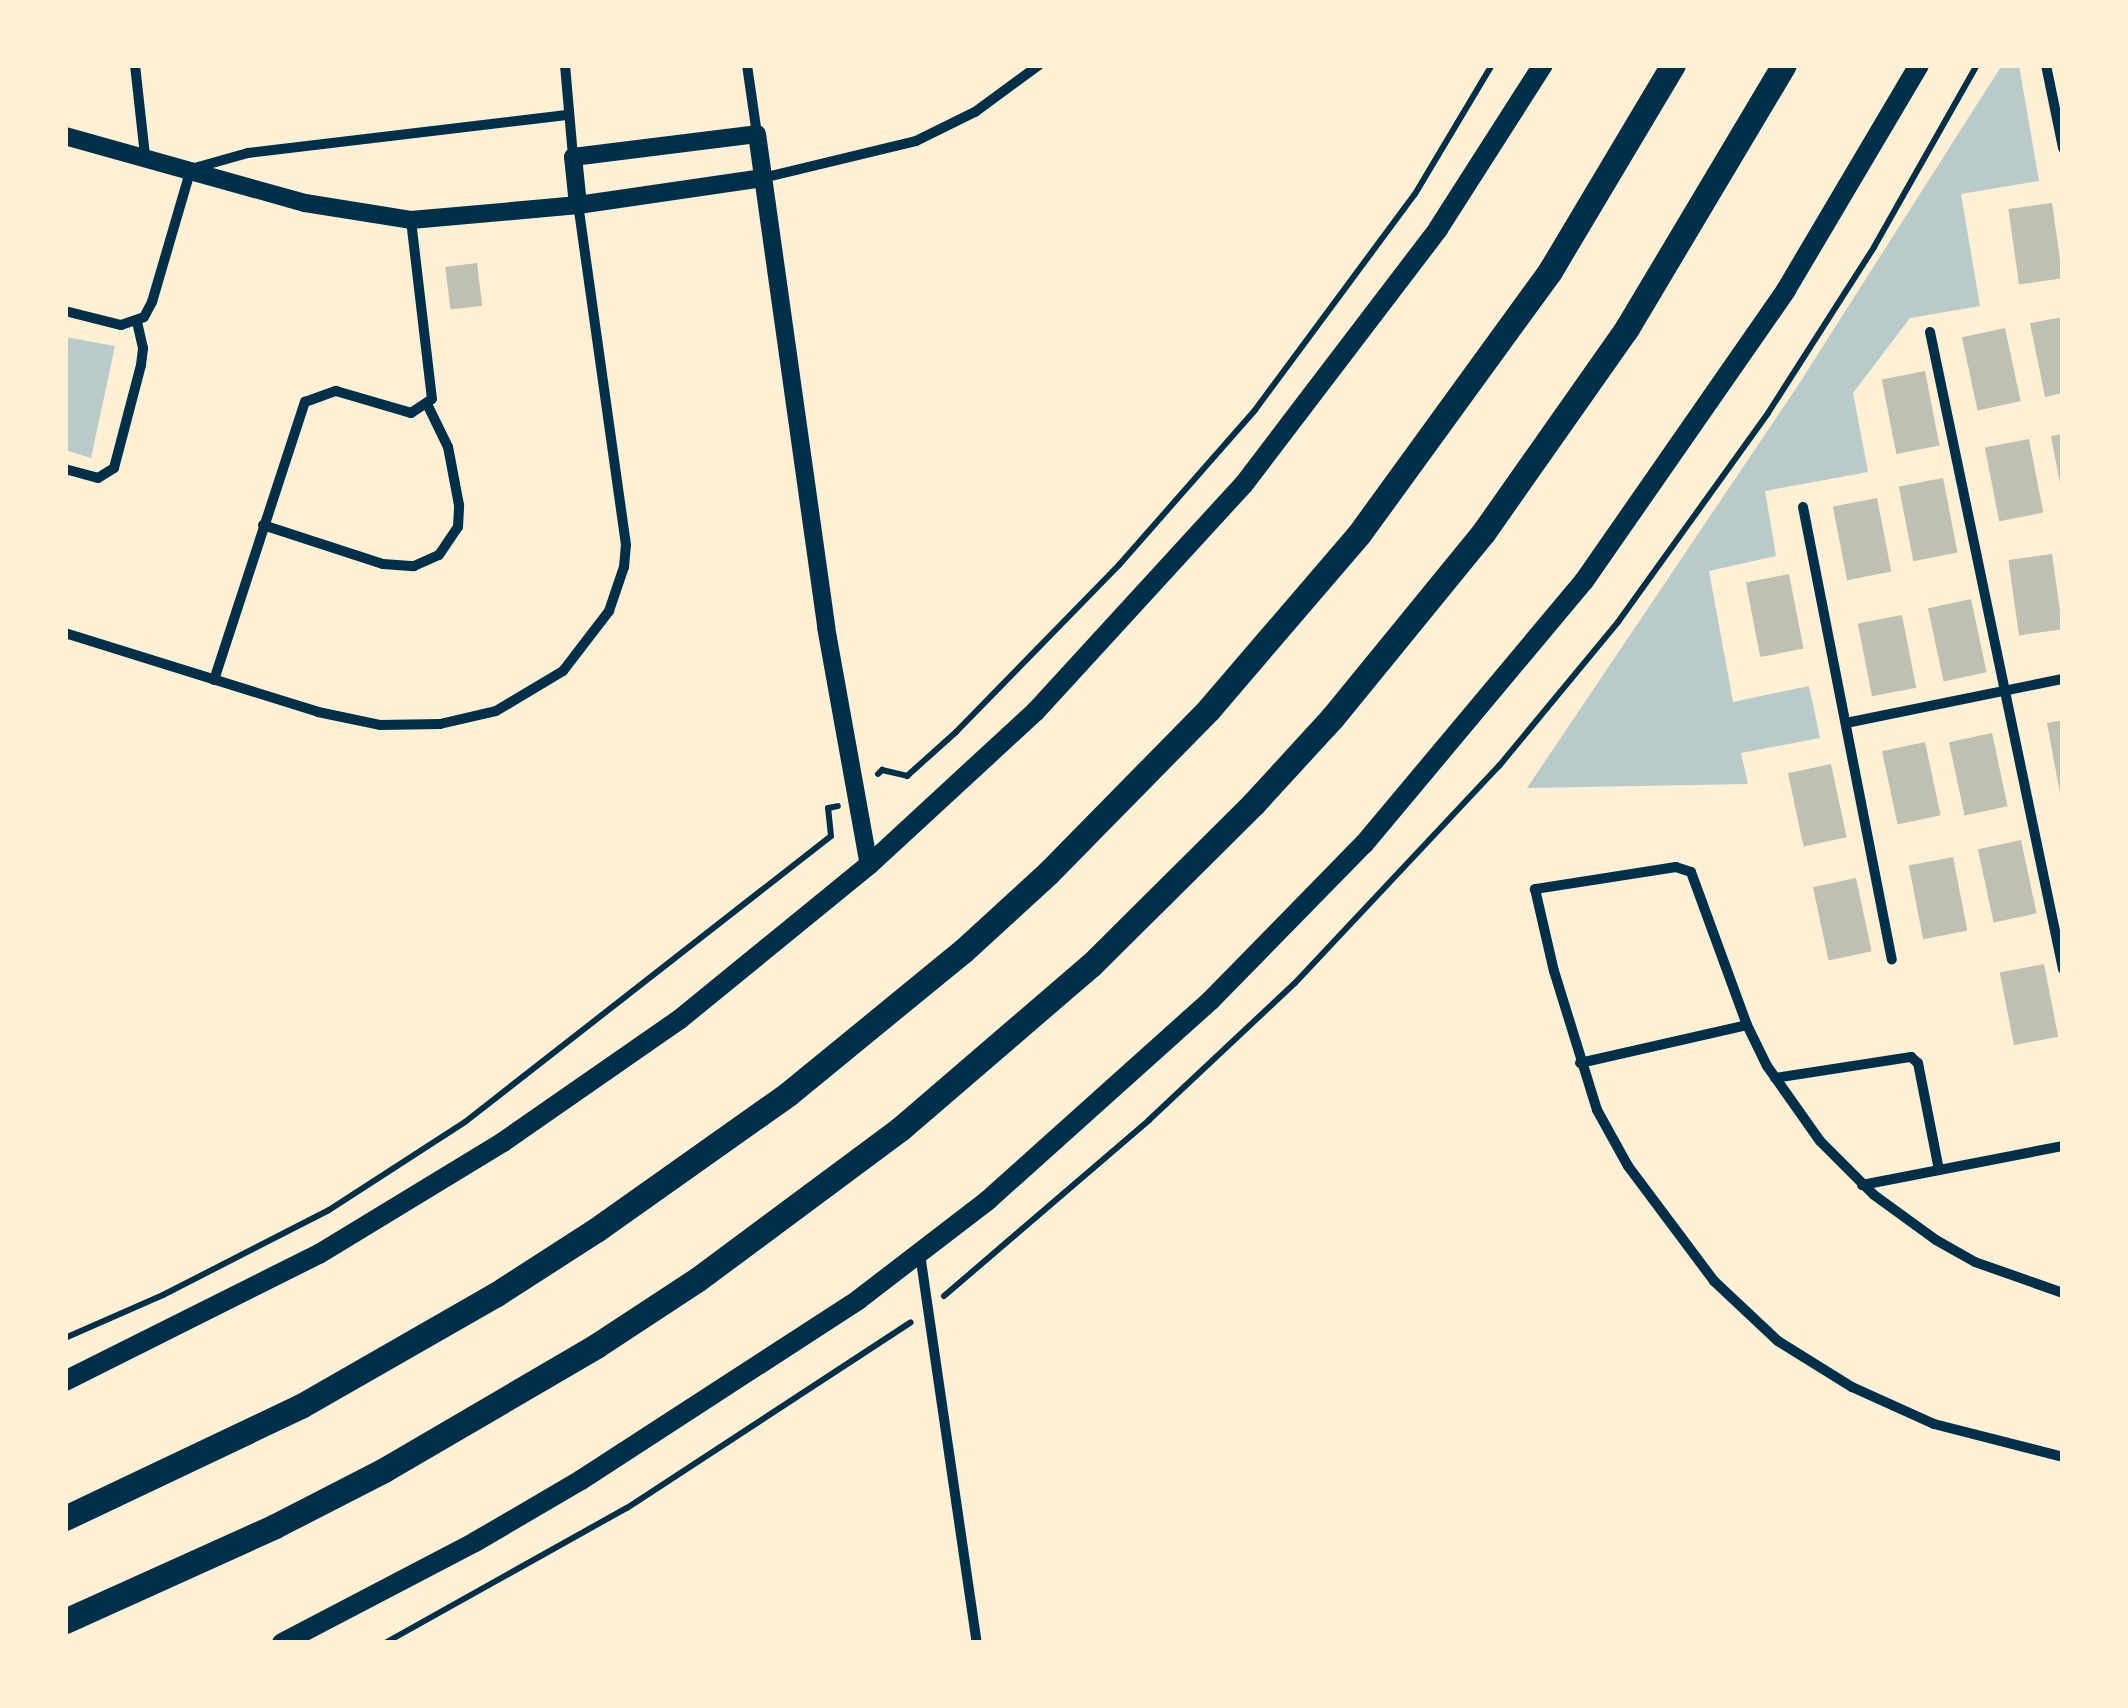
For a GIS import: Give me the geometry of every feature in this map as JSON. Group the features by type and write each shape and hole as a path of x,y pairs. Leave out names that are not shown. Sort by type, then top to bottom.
{"highway":[{"path":"65,1518 301,1406 494,1295 639,1201 788,1094 978,937 1048,873 1210,709 1359,534 1425,449 1550,271 1673,65"},
{"path":"65,1621 228,1549 384,1470 596,1346 698,1279 886,1140 1091,965 1228,830 1332,718 1483,532 1637,313 1784,65"}],"main road":[{"path":"65,1381 319,1254 504,1142 680,1019 869,865 1047,700 1244,484 1417,258 1543,65"},
{"path":"282,1643 444,1559 581,1480 794,1343 920,1254 1052,1146 1210,1000 1364,844 1439,760 1584,581 1720,391 1838,205 1920,65"}],"street":[{"path":"135,65 145,156"},
{"path":"65,633 349,720 396,725 440,724 496,711 520,700 563,670 596,633 618,589 626,546 578,205 565,65"},
{"path":"747,65 826,627 869,865"},
{"path":"65,136 305,203 411,220 578,205 763,178 916,140 975,112 1039,65"},
{"path":"2046,65 2063,148"},
{"path":"191,170 248,154 569,115"},
{"path":"573,156 757,134"},
{"path":"65,311 121,325 137,322 152,302 191,170"},
{"path":"214,680 300,411 314,396 336,392 411,413 428,406 434,392 411,220"},
{"path":"65,469 98,478 114,468 141,365 143,348 137,322"},
{"path":"1930,332 2063,969"},
{"path":"263,525 383,564 414,566 439,554 458,527 459,505 448,447 428,406"},
{"path":"1803,507 1892,960"},
{"path":"1846,723 2063,679"},
{"path":"2063,1292 2017,1279 1936,1240 1862,1185 1820,1141 1775,1078 1747,1025 1691,872 1676,867 1535,889 1580,1063 1611,1138 1714,1282 1778,1341 1852,1387 1934,1424 2063,1457"},
{"path":"1580,1063 1747,1025"},
{"path":"1775,1078 1912,1057 1918,1063 1939,1170"},
{"path":"1862,1185 2063,1146"},
{"path":"920,1254 977,1643"}],"shaded area":[{"path":"2002,65 2019,65 2039,181 1961,194 1980,306 1910,318 1853,393 1868,472 1765,491 1776,556 1709,571 1733,702 1809,686 1820,738 1741,753 1748,784 1527,788 1797,387"},
{"path":"65,337 115,346 91,458 65,450"}],"building":[{"path":"2052,203 2063,278 2019,284 2008,209"},
{"path":"477,263 482,306 450,310 445,267"},
{"path":"2063,317 2063,393 2045,397 2030,323"},
{"path":"2005,328 2021,401 1978,411 1962,337"},
{"path":"1925,371 1940,446 1896,454 1882,379"},
{"path":"2063,434 2063,489 2061,489 2051,436"},
{"path":"2029,439 2043,513 1999,521 1985,448"},
{"path":"1943,478 1958,553 1913,561 1899,487"},
{"path":"1877,498 1891,572 1847,580 1833,507"},
{"path":"2052,554 2063,629 2019,635 2008,560"},
{"path":"1789,574 1804,649 1760,657 1746,582"},
{"path":"1971,599 1987,672 1944,682 1928,608"},
{"path":"1902,615 1916,688 1872,696 1858,624"},
{"path":"2063,720 2063,798 2061,798 2047,723"},
{"path":"1992,733 2008,806 1965,816 1949,742"},
{"path":"1925,742 1941,815 1898,825 1882,751"},
{"path":"1831,764 1847,837 1804,847 1788,773"},
{"path":"2021,840 2037,913 1994,923 1978,849"},
{"path":"1953,857 1967,931 1923,939 1909,866"},
{"path":"1856,878 1872,951 1829,961 1813,887"},
{"path":"2044,964 2058,1037 2014,1045 2000,973"}]}
